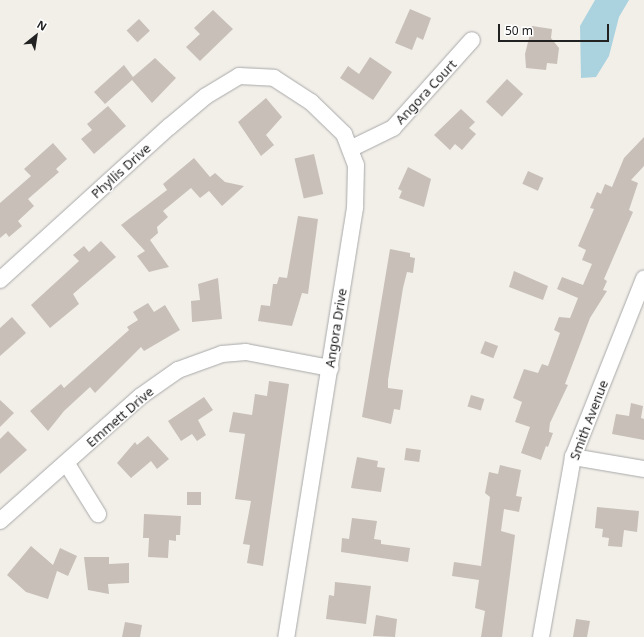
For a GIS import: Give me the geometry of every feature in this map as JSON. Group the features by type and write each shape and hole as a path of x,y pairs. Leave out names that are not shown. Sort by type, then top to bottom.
{"street":[{"name":"Angora Court","path":"352,148 393,128 472,40"},
{"name":"Angora Drive","path":"250,74 274,78 311,102 331,118 352,148 356,165 356,208 286,637"},
{"name":"Phyllis Drive","path":"0,280 206,96 239,76 250,74"},
{"name":"Smith Avenue","path":"541,637 573,457 644,279"},
{"name":"Emmett Drive","path":"0,521 67,464 141,396 178,370 202,360 246,352 330,368"},
{"path":"573,457 644,469"},
{"path":"67,464 98,514"}],"water":[{"path":"595,0 629,0 619,17 609,56 596,77 581,78 580,26"}],"building":[{"path":"410,9 431,18 423,40 417,37 412,50 395,43"},
{"path":"213,10 233,29 200,61 186,47 200,34 194,28"},
{"path":"139,19 150,31 137,42 127,31"},
{"path":"532,26 552,29 551,38 559,48 557,64 547,63 546,70 526,68 525,54"},
{"path":"370,57 392,72 373,100 340,78 348,66 359,74"},
{"path":"155,58 176,78 152,103 132,80 105,104 94,92 124,65 133,77"},
{"path":"507,79 523,94 502,117 486,102"},
{"path":"266,98 282,117 266,135 274,145 261,156 238,122"},
{"path":"108,106 126,126 94,154 81,139 92,130 87,124"},
{"path":"461,109 475,122 469,128 476,134 462,150 455,144 450,150 434,135"},
{"path":"644,137 644,166 631,180 638,183 629,210 633,212 604,279 607,281 603,290 607,291 590,318 565,384 568,385 550,423 549,432 553,433 548,447 546,446 541,460 521,453 530,427 515,422 522,402 513,398 524,369 538,373 542,364 548,366 560,333 554,330 559,317 570,318 578,298 557,289 562,277 583,285 592,264 582,260 586,250 578,246 594,209 590,208 597,192 601,194 605,184 612,187 624,158"},
{"path":"53,143 67,159 56,169 59,172 28,199 34,206 18,221 22,226 9,237 6,233 0,238 0,203 31,176 24,169"},
{"path":"314,154 323,194 304,198 295,158"},
{"path":"194,158 210,177 215,173 225,182 244,186 222,206 209,191 200,198 191,188 163,211 168,217 157,227 158,233 150,240 169,267 149,272 137,256 145,251 121,225 167,190 163,184"},
{"path":"408,167 431,179 424,207 399,198 402,191 398,189"},
{"path":"528,171 544,178 538,191 522,184"},
{"path":"298,216 318,219 308,294 302,293 292,326 258,321 261,305 270,306 273,284 277,284 279,277 287,278"},
{"path":"101,241 116,257 73,294 79,304 50,328 31,305 79,261 73,255 84,246 89,252"},
{"path":"390,249 410,253 410,257 415,258 413,273 407,272 403,288 388,380 388,388 403,390 400,410 394,409 391,424 362,417"},
{"path":"514,271 548,286 543,300 509,287"},
{"path":"218,278 222,319 192,322 191,301 200,300 198,284"},
{"path":"148,303 154,312 165,305 180,330 144,351 141,347 95,393 90,387 64,411 48,431 30,411 61,384 64,388 129,330 127,327 138,320 133,312"},
{"path":"12,317 26,333 0,356 0,328"},
{"path":"485,341 498,346 493,358 480,353"},
{"path":"269,381 289,384 263,566 247,563 250,545 243,544 251,501 235,499 245,434 229,432 233,412 252,415 255,394 267,396"},
{"path":"471,395 484,399 481,411 467,406"},
{"path":"204,397 213,410 198,420 206,435 197,441 192,434 181,441 168,421"},
{"path":"0,400 14,413 0,427"},
{"path":"631,403 643,406 641,418 644,419 644,440 612,434 616,414 629,416"},
{"path":"8,431 27,450 0,474 0,439"},
{"path":"148,436 169,459 157,469 151,461 131,478 117,463 135,442 137,445"},
{"path":"406,448 421,450 419,462 404,460"},
{"path":"357,457 378,461 377,467 385,468 381,492 351,488"},
{"path":"500,465 521,470 516,496 522,497 519,512 504,509 501,531 515,535 502,637 481,637 485,611 475,608 479,580 452,576 454,562 481,566 490,497 485,493 489,472 498,474"},
{"path":"187,492 201,492 201,505 187,505"},
{"path":"597,507 639,511 637,532 624,530 622,547 608,546 609,538 602,537 603,529 595,528"},
{"path":"144,514 181,516 180,535 176,535 176,541 169,540 168,558 148,557 149,538 143,538"},
{"path":"352,518 377,521 374,539 381,540 381,544 410,548 408,562 341,552 342,538 349,539"},
{"path":"31,546 53,565 60,548 77,556 68,576 57,571 48,599 26,592 7,575"},
{"path":"84,557 109,557 109,564 129,563 129,583 108,584 109,594 88,590"},
{"path":"335,582 371,586 366,624 326,619 329,595 334,596"},
{"path":"376,615 397,619 395,637 373,636"},
{"path":"576,619 590,621 587,637 573,637"},
{"path":"125,622 142,625 140,637 122,637"}]}
